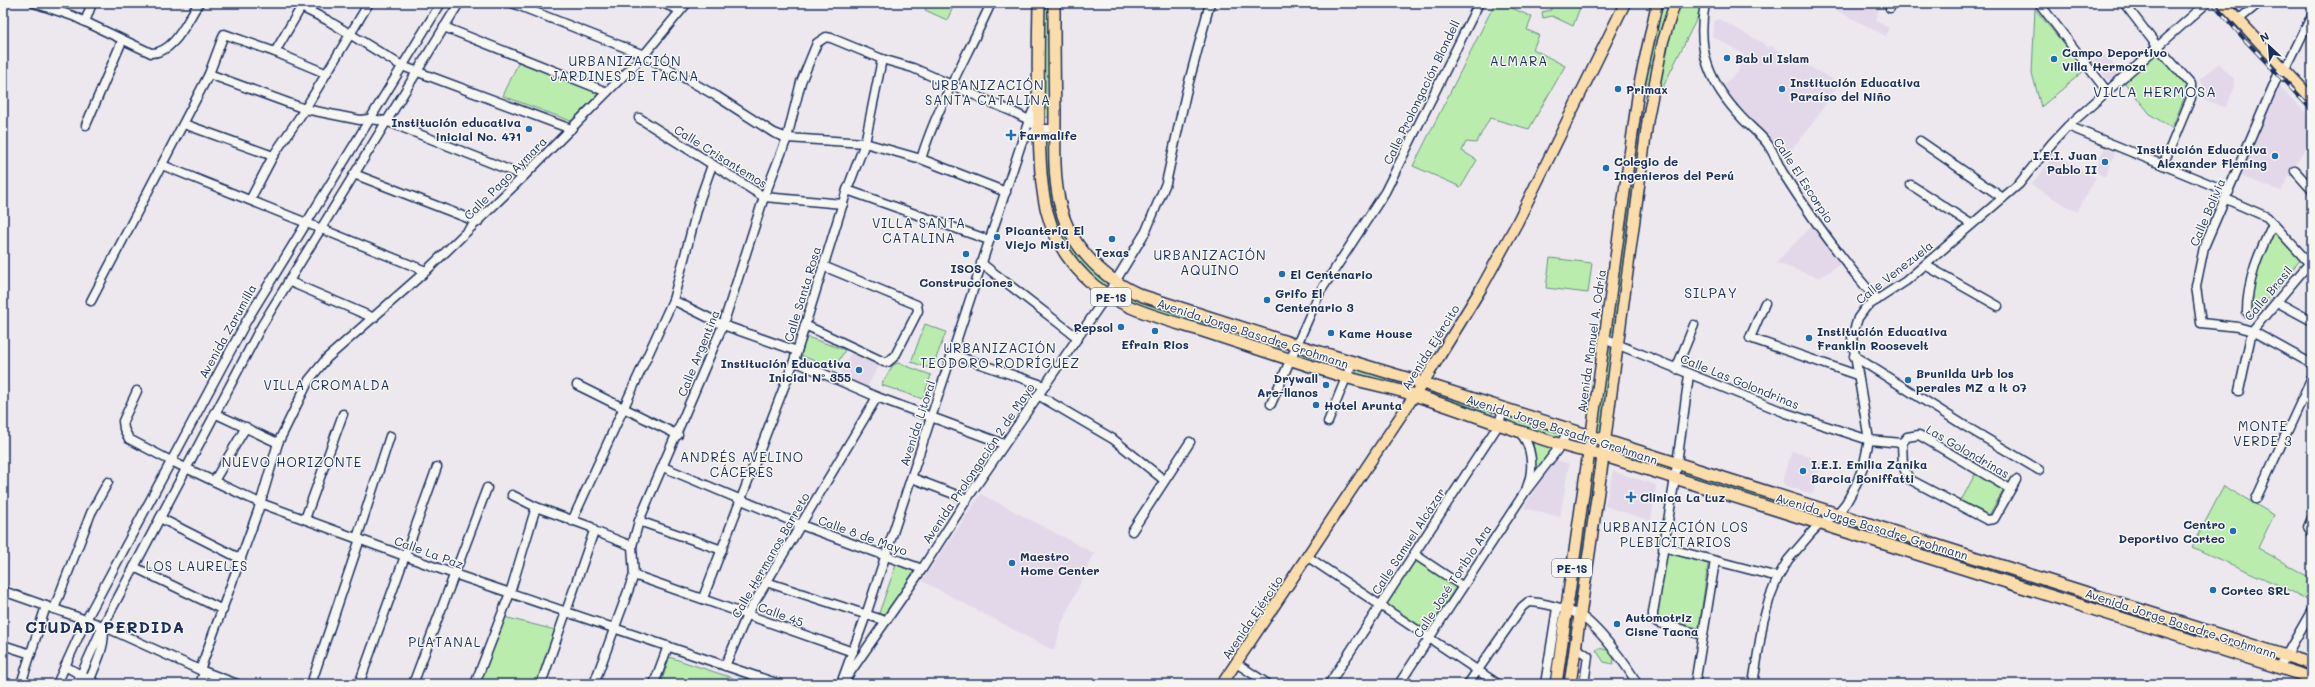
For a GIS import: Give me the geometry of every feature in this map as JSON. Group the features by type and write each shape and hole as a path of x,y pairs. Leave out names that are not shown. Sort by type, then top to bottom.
{"highway":[{"name":"Avenida Jorge Basadre Grohmann","path":"1039,3 1038,101 1042,192 1053,229 1072,262 1083,275 1107,295 1155,316 1346,377 1415,395 1561,445 1603,456 1821,523 2312,678"},
{"name":"Avenida Jorge Basadre Grohmann","path":"1054,3 1057,186 1065,219 1084,252 1103,273 1115,282 1143,296 1296,345 1423,383 1676,465 1837,514 2312,664"},
{"name":"Avenida Manuel A. Odría","path":"1556,684 1562,610 1591,437"},
{"name":"PE-1S","path":"1570,684 1605,441"},
{"path":"2066,600 2070,587"},
{"path":"2181,636 2185,623"}],"main road":[{"name":"Avenida Ejército","path":"1222,684 1423,383 1482,287 1517,223 1625,3"},
{"name":"Avenida Manuel A. Odría","path":"1591,437 1640,79 1656,3"},
{"path":"1605,441 1648,118 1663,41 1675,3"},
{"path":"2223,3 2283,70 2312,99"},
{"path":"1635,115 1648,118"}],"street":[{"path":"34,3 57,10 151,53 164,52 171,45 199,3"},
{"path":"85,22 92,3"},
{"path":"250,200 273,156 305,109 325,73 369,3"},
{"name":"Avenida Zarumilla","path":"57,684 86,620 243,327 441,3"},
{"path":"76,684 103,626 214,413 288,281 459,3"},
{"path":"512,3 644,55 718,97 774,133 787,138 865,143 921,159 1006,192"},
{"path":"662,3 680,10"},
{"name":"Calle Pago Aymara","path":"200,684 202,671 260,502 278,443 308,380 327,358 374,318 478,222 644,55 687,3"},
{"path":"921,159 931,127 991,3"},
{"name":"Avenida Prolongación 2 de Mayo","path":"841,684 922,569 966,499 1107,295 1146,231 1166,183 1186,93 1210,3"},
{"name":"Calle Prolongación Blondell","path":"1271,404 1320,292 1385,192 1479,3"},
{"name":"Calle El Escorpio","path":"1705,3 1701,40 1717,85 1728,103 1769,145 1784,174 1816,222 1877,300"},
{"path":"2039,3 2106,90"},
{"path":"2124,3 2157,46 2187,78 2192,90 2191,98 2163,165"},
{"name":"Calle Venezuela","path":"1753,684 1763,622 1770,597 1778,577 1788,560 1821,523 1837,514 1851,494 1860,476 1869,440 1852,337 1855,324 1861,312 1896,288 1925,265 1971,224 2020,184 2052,142 2068,126 2106,90 2207,3"},
{"path":"2238,20 2259,3"},
{"path":"275,52 299,4 402,66 571,129"},
{"name":"Calle Bolivia","path":"2252,331 2231,326 2203,324 2200,322 2196,286 2199,264 2204,247 2278,75 2289,62 2312,15"},
{"path":"444,27 607,92"},
{"path":"92,300 209,74 224,34 275,52 325,73"},
{"name":"Calle Argentina","path":"594,684 634,575 632,546 639,521 678,435 723,325 764,198 787,138 801,82 815,50 822,38 831,38 882,59"},
{"path":"86,124 122,41"},
{"path":"882,59 913,68 952,85 1029,120 1039,129"},
{"name":"Calle Santa Rosa","path":"703,598 742,500 806,325 843,204 865,143 882,59"},
{"path":"209,74 305,109 360,120 369,119 386,121 524,176"},
{"name":"Avenida Litoral","path":"841,684 912,478 930,417 1029,120 1038,101"},
{"name":"Calle Crisantemos","path":"639,118 764,198 843,204"},
{"path":"184,124 273,156"},
{"path":"2068,126 2163,165 2227,195 2267,217 2311,262"},
{"path":"1023,140 1039,129 1055,130"},
{"path":"1920,141 2002,198"},
{"path":"162,165 426,271"},
{"path":"572,520 673,300 700,199 712,165"},
{"path":"2295,171 2312,190"},
{"path":"354,174 478,222"},
{"path":"1911,185 1971,224"},
{"path":"848,190 989,240"},
{"path":"2247,312 2247,292 2254,265 2273,224"},
{"name":"Calle Brasil","path":"2238,391 2252,331 2311,262"},
{"path":"981,263 1078,338"},
{"path":"1925,265 1998,306"},
{"path":"806,325 884,362 892,360 918,311 917,304 823,266"},
{"path":"288,281 374,318"},
{"path":"673,300 723,325 797,351"},
{"path":"2277,302 2312,321"},
{"path":"1765,303 1750,338 1857,374"},
{"path":"1676,369 1694,325"},
{"path":"2252,331 2312,364"},
{"name":"Calle Las Golondrinas","path":"1604,339 1765,406 1869,440"},
{"path":"951,354 1044,386"},
{"path":"1854,356 1965,426 2039,470"},
{"path":"794,361 877,397 1004,444"},
{"path":"1328,422 1352,362"},
{"path":"1689,375 1675,478 1653,613 1654,620 1703,634"},
{"path":"2256,499 2312,378"},
{"path":"578,385 678,435"},
{"name":"Calle La Paz","path":"137,391 123,421 124,429 129,439 214,481 260,502 454,574 775,683"},
{"path":"1038,395 1113,439 1164,480"},
{"name":"Calle Hermanos Barreto","path":"725,666 747,615 877,397"},
{"name":"Calle Samuel Alcázar","path":"1329,684 1499,424 1503,410"},
{"path":"214,413 278,443"},
{"path":"305,519 343,414"},
{"path":"214,481 246,427"},
{"name":"Calle José Toribio Ara","path":"1514,428 1526,441 1530,450 1530,472 1525,492"},
{"name":"Calle José Toribio Ara","path":"1399,684 1525,492 1561,445 1568,430"},
{"path":"312,684 390,436"},
{"name":"Las Golondrinas","path":"1869,440 1902,443 1907,437 1919,436 2010,489"},
{"path":"1132,531 1190,442"},
{"path":"1902,443 1903,466 1909,479 1988,520 1994,519 2016,480"},
{"path":"360,684 437,467"},
{"name":"Calle 8 de Mayo","path":"663,467 801,525 922,569"},
{"path":"912,478 966,499"},
{"path":"21,684 31,654 50,607 91,513 108,482"},
{"path":"413,684 487,488"},
{"path":"512,495 536,507 591,527 594,531 632,546"},
{"path":"475,684 510,593 536,507"},
{"path":"160,518 241,559"},
{"path":"2310,530 2312,518"},
{"path":"639,521 722,550"},
{"path":"540,684 594,531"},
{"path":"1663,547 1778,577"},
{"path":"1414,554 1462,586"},
{"path":"1308,557 1498,684"},
{"path":"1695,684 1715,561"},
{"path":"134,567 223,610"},
{"name":"Calle 45","path":"634,575 853,652"},
{"path":"766,582 886,621"},
{"path":"3,591 103,626 202,671 237,684"},
{"path":"1468,684 1522,607 1528,602 1580,615 1605,639 1637,684"},
{"path":"1545,684 1562,610"},
{"path":"2279,668 2312,610"},
{"path":"65,666 81,674 92,683 105,634 103,626"},
{"path":"3,645 31,654"},
{"path":"654,684 668,646"},
{"path":"1575,647 1588,656 1584,684"},
{"path":"1236,663 1268,684"}],"shaded area":[{"path":"1822,3 1881,3 1876,20 1889,28 1886,36"},
{"name":"Institución Educativa Paraíso del Niño","path":"1719,19 1763,43 1767,48 1770,46 1840,83 1808,130 1785,157 1729,95 1725,83 1738,72 1743,54 1712,36 1714,21"},
{"path":"2103,53 2121,72 2112,80 2107,79 2093,61"},
{"path":"2219,63 2234,79 2234,89 2226,108 2201,98 2204,86 2199,80"},
{"name":"Institución Educativa Alexander Fleming","path":"2277,84 2312,119 2312,135 2281,191 2240,176"},
{"name":"I.E.I. Juan Pablo II","path":"2104,148 2115,153 2105,177 2095,172"},
{"path":"2051,155 2057,155 2096,178 2077,212 2031,185 2048,164"},
{"path":"1813,224 1844,262 1819,278 1776,263"},
{"name":"Institución Educativa Inicial Nº 355","path":"851,352 880,364 867,387 839,376"},
{"name":"I.E.I. Emilia Zanika Barcia Boniffatti","path":"1792,451 1822,461 1813,494 1785,486 1783,482"},
{"path":"1552,458 1569,464 1560,517 1524,508"},
{"name":"Clinica La Luz","path":"1613,471 1656,485 1651,521 1605,506"},
{"name":"Maestro Home Center","path":"981,494 1094,553 1062,623 1054,651 922,581"}],"green space":[{"path":"928,3 955,3 947,20 925,10"},
{"path":"1042,3 1049,3 1049,116 1046,118 1043,114"},
{"path":"1495,3 1501,3 1532,17 1527,30 1539,35 1533,49 1565,66 1529,129 1490,118 1476,143 1466,142 1462,151 1477,160 1461,187 1413,166"},
{"path":"1557,3 1581,5 1573,26 1552,16 1543,18 1542,12 1551,10 1551,6"},
{"path":"1662,3 1671,3 1648,90 1644,94 1643,93"},
{"path":"1680,3 1701,3 1698,16 1661,91 1661,72 1663,60 1673,21"},
{"name":"Campo Deportivo Villa Hermoza","path":"2035,9 2085,70 2041,107 2032,73"},
{"path":"2158,50 2186,85 2187,91 2172,128 2151,115 2124,82"},
{"path":"520,59 598,92 598,94 571,121 503,96"},
{"path":"1638,135 1641,137 1615,330 1611,332 1609,329 1636,136"},
{"path":"1046,139 1049,144 1050,177 1069,238 1080,256 1108,285 1105,288 1086,270 1068,248 1055,225 1046,185 1044,143"},
{"path":"2274,232 2301,259 2254,316 2252,315 2253,281"},
{"path":"1550,258 1592,263 1588,293 1546,288"},
{"path":"1125,295 1279,343 1281,347 1279,350 1162,314 1124,299"},
{"path":"925,324 946,332 932,369 911,362"},
{"path":"807,337 845,350 834,369 800,355"},
{"path":"1609,347 1612,351 1600,433 1596,430 1607,348"},
{"path":"1297,351 1347,365 1346,369 1297,354"},
{"path":"898,363 931,375 923,399 881,385 893,365"},
{"path":"1357,369 1399,381 1402,385 1399,387 1356,374"},
{"path":"1435,392 1491,409 1493,413 1489,416 1432,397 1430,394"},
{"path":"1509,417 1560,433 1561,438 1510,423 1507,420"},
{"path":"1533,442 1553,447 1536,473 1534,470"},
{"path":"1612,450 1670,467 1672,472 1611,453"},
{"path":"1589,461 1596,461 1577,608 1571,607"},
{"path":"1684,472 1818,513 1818,516 1816,518 1684,475"},
{"path":"1976,472 2003,491 1989,515 1961,501"},
{"name":"Centro Deportivo Cortec","path":"2224,486 2274,515 2258,548 2312,579 2312,591 2306,599 2192,547"},
{"path":"1848,521 2062,589 2063,591 2060,593 1846,526 1845,524"},
{"path":"1667,552 1708,564 1699,629 1657,618"},
{"path":"1415,559 1456,587 1428,631 1386,605"},
{"path":"897,562 913,567 914,571 885,615 882,616 879,613"},
{"path":"2077,595 2174,624 2175,627 2172,629 2078,599"},
{"path":"504,617 555,630 536,684 478,684"},
{"path":"2193,631 2272,654 2272,658 2269,659 2194,636"},
{"path":"1599,648 1607,650 1614,659 1613,664 1604,662 1596,650"},
{"path":"669,657 751,684 661,684"}],"railway":[{"path":"2213,3 2245,40 2312,110"}],"place":[{"name":"Bab ul Islam","path":"1727,58"},
{"name":"Campo Deportivo Villa Hermoza","path":"2054,59"},
{"name":"Primax","path":"1618,89"},
{"name":"Institución Educativa Paraíso del Niño","path":"1782,89"},
{"name":"Institución educativa inicial No. 471","path":"529,129"},
{"name":"Farmalife","path":"1011,135"},
{"name":"Institución Educativa Alexander Fleming","path":"2275,156"},
{"name":"I.E.I. Juan Pablo II","path":"2105,162"},
{"name":"Colegio de Ingenieros del Perú","path":"1606,168"},
{"name":"Picanteria El Viejo Misti","path":"997,237"},
{"name":"Texas","path":"1112,239"},
{"name":"ISOS Construcciones","path":"966,254"},
{"name":"El Centenario","path":"1282,274"},
{"name":"Grifo El Centenario 3","path":"1267,300"},
{"name":"Repsol","path":"1121,327"},
{"name":"Efrain Rios","path":"1155,331"},
{"name":"Kame House","path":"1331,333"},
{"name":"Institución Educativa Franklin Roosevelt","path":"1809,338"},
{"name":"Institución Educativa Inicial Nº 355","path":"859,370"},
{"name":"Brunilda Urb los perales MZ a lt 07","path":"1908,380"},
{"name":"Drywall Are-llanos","path":"1326,385"},
{"name":"Hotel Arunta","path":"1316,405"},
{"name":"I.E.I. Emilia Zanika Barcia Boniffatti","path":"1803,471"},
{"name":"Clinica La Luz","path":"1631,497"},
{"name":"Centro Deportivo Cortec","path":"2233,531"},
{"name":"Maestro Home Center","path":"1012,563"},
{"name":"Cortec SRL","path":"2213,590"},
{"name":"Automotriz Cisne Tacna","path":"1617,624"}],"district":[{"name":"ALMARA","path":"1519,60"},
{"name":"URBANIZACIÓN JARDINES DE TACNA","path":"625,68"},
{"name":"VILLA HERMOSA","path":"2155,91"},
{"name":"URBANIZACIÓN SANTA CATALINA","path":"988,92"},
{"name":"VILLA SANTA CATALINA","path":"919,230"},
{"name":"URBANIZACIÓN AQUINO","path":"1210,262"},
{"name":"SILPAY","path":"1711,292"},
{"name":"URBANIZACIÓN TEODORO RODRÍGUEZ","path":"1000,354"},
{"name":"VILLA CROMALDA","path":"327,384"},
{"name":"MONTE VERDE 3","path":"2263,432"},
{"name":"NUEVO HORIZONTE","path":"292,461"},
{"name":"ANDRÉS AVELINO CÁCERES","path":"742,464"},
{"name":"URBANIZACIÓN LOS PLEBICITARIOS","path":"1676,534"},
{"name":"LOS LAURELES","path":"197,565"},
{"name":"CIUDAD PERDIDA","path":"105,626"},
{"name":"PLATANAL","path":"445,641"}]}
